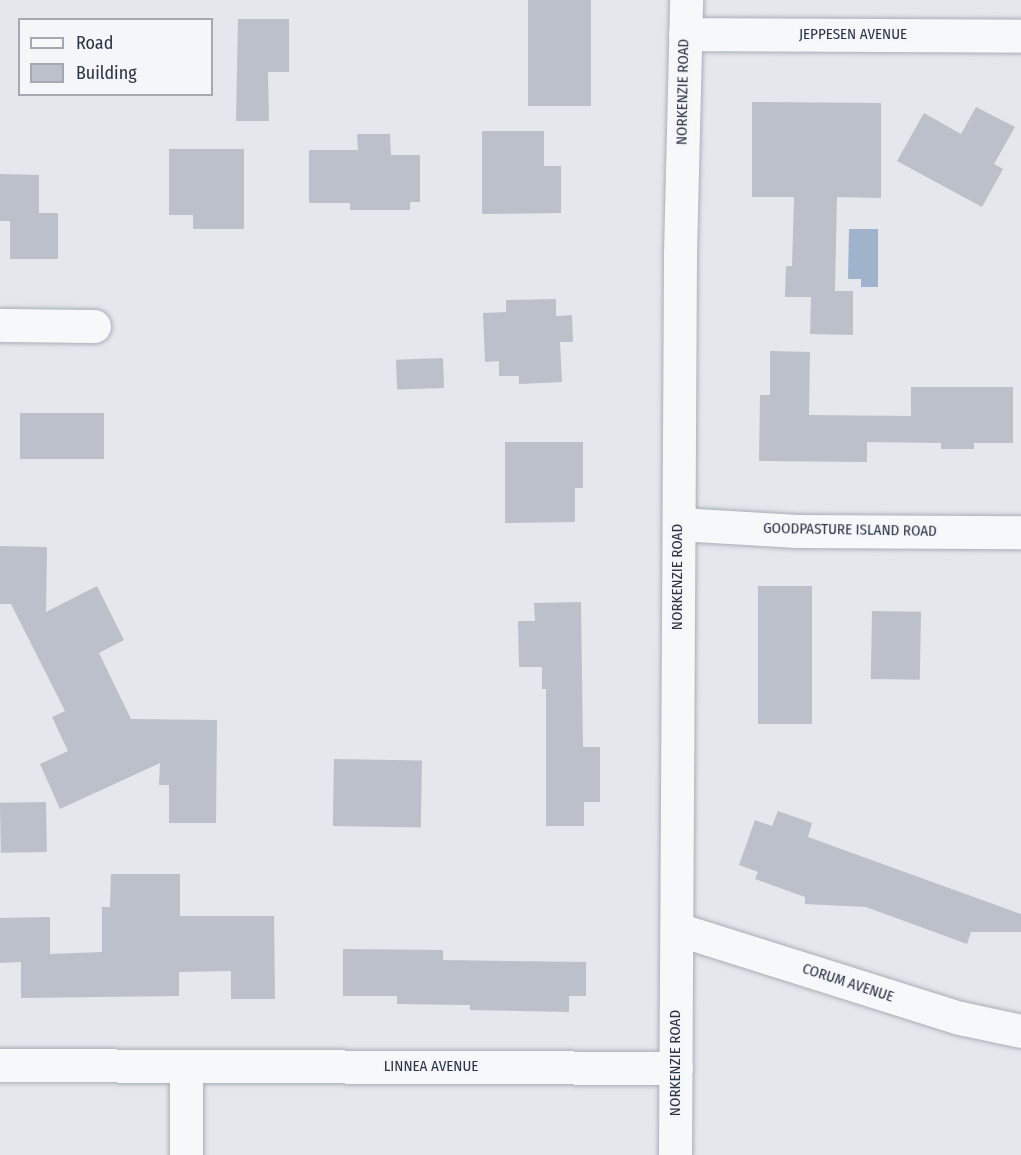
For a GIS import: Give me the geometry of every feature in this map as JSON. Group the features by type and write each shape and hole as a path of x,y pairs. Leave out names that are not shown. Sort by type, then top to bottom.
{"street":[{"name":"NORKENZIE ROAD","path":"675,1155 679,524 686,0"},
{"name":"JEPPESEN AVENUE","path":"685,34 1021,36"},
{"path":"0,325 94,326"},
{"name":"GOODPASTURE ISLAND ROAD","path":"679,524 797,531 1021,532"},
{"name":"CORUM AVENUE","path":"677,929 960,1018 1021,1031"},
{"name":"LINNEA AVENUE","path":"0,1065 676,1068"},
{"path":"186,1066 186,1155"}],"water":[{"path":"849,229 878,229 878,287 861,287 861,279 848,279"}],"building":[{"path":"528,0 591,0 591,106 528,106"},
{"path":"238,19 289,19 289,72 268,72 269,121 236,121"},
{"path":"752,102 881,103 881,198 837,197 835,291 853,291 853,335 810,334 811,297 785,297 786,266 792,266 794,197 752,197"},
{"path":"976,107 1015,127 994,164 1003,169 982,207 897,161 924,113 961,134"},
{"path":"482,131 544,131 544,166 561,166 561,213 482,214"},
{"path":"357,134 390,134 391,155 420,155 420,202 410,202 410,210 350,210 350,203 309,203 309,150 358,150"},
{"path":"169,149 244,149 244,229 193,229 193,215 169,215"},
{"path":"0,174 39,175 39,213 58,213 58,259 10,259 10,221 0,221"},
{"path":"556,299 556,316 572,315 573,342 560,342 562,382 519,384 519,376 499,376 499,361 485,362 483,313 506,312 506,300"},
{"path":"770,351 810,352 809,415 911,416 911,387 1013,387 1013,443 974,443 974,449 941,449 941,443 867,442 867,462 759,461 760,395 770,395"},
{"path":"443,358 444,388 397,390 396,360"},
{"path":"20,413 104,413 104,459 20,459"},
{"path":"505,442 583,442 583,488 575,488 575,522 505,523"},
{"path":"0,546 47,547 46,612 97,586 124,640 99,653 131,719 217,720 216,823 169,823 169,785 159,785 160,763 60,809 40,764 68,751 52,717 65,711 11,604 0,604"},
{"path":"758,586 812,586 812,724 758,724"},
{"path":"581,602 583,747 600,747 600,802 584,802 584,826 546,826 546,689 542,689 542,667 519,667 518,621 535,621 534,603"},
{"path":"872,611 921,612 920,680 871,679"},
{"path":"334,759 422,761 421,828 333,826"},
{"path":"46,802 47,852 1,853 0,803"},
{"path":"778,811 812,823 808,837 1021,914 1021,932 971,932 967,944 866,907 805,904 805,897 755,879 758,872 739,865 755,820 772,826"},
{"path":"111,874 180,874 180,916 274,916 275,999 231,999 231,971 179,972 179,996 21,998 21,962 0,963 0,918 50,917 50,954 102,952 102,907 110,907"},
{"path":"343,949 443,950 443,960 586,962 586,996 569,996 569,1012 470,1010 470,1005 397,1004 397,996 343,996"}]}
